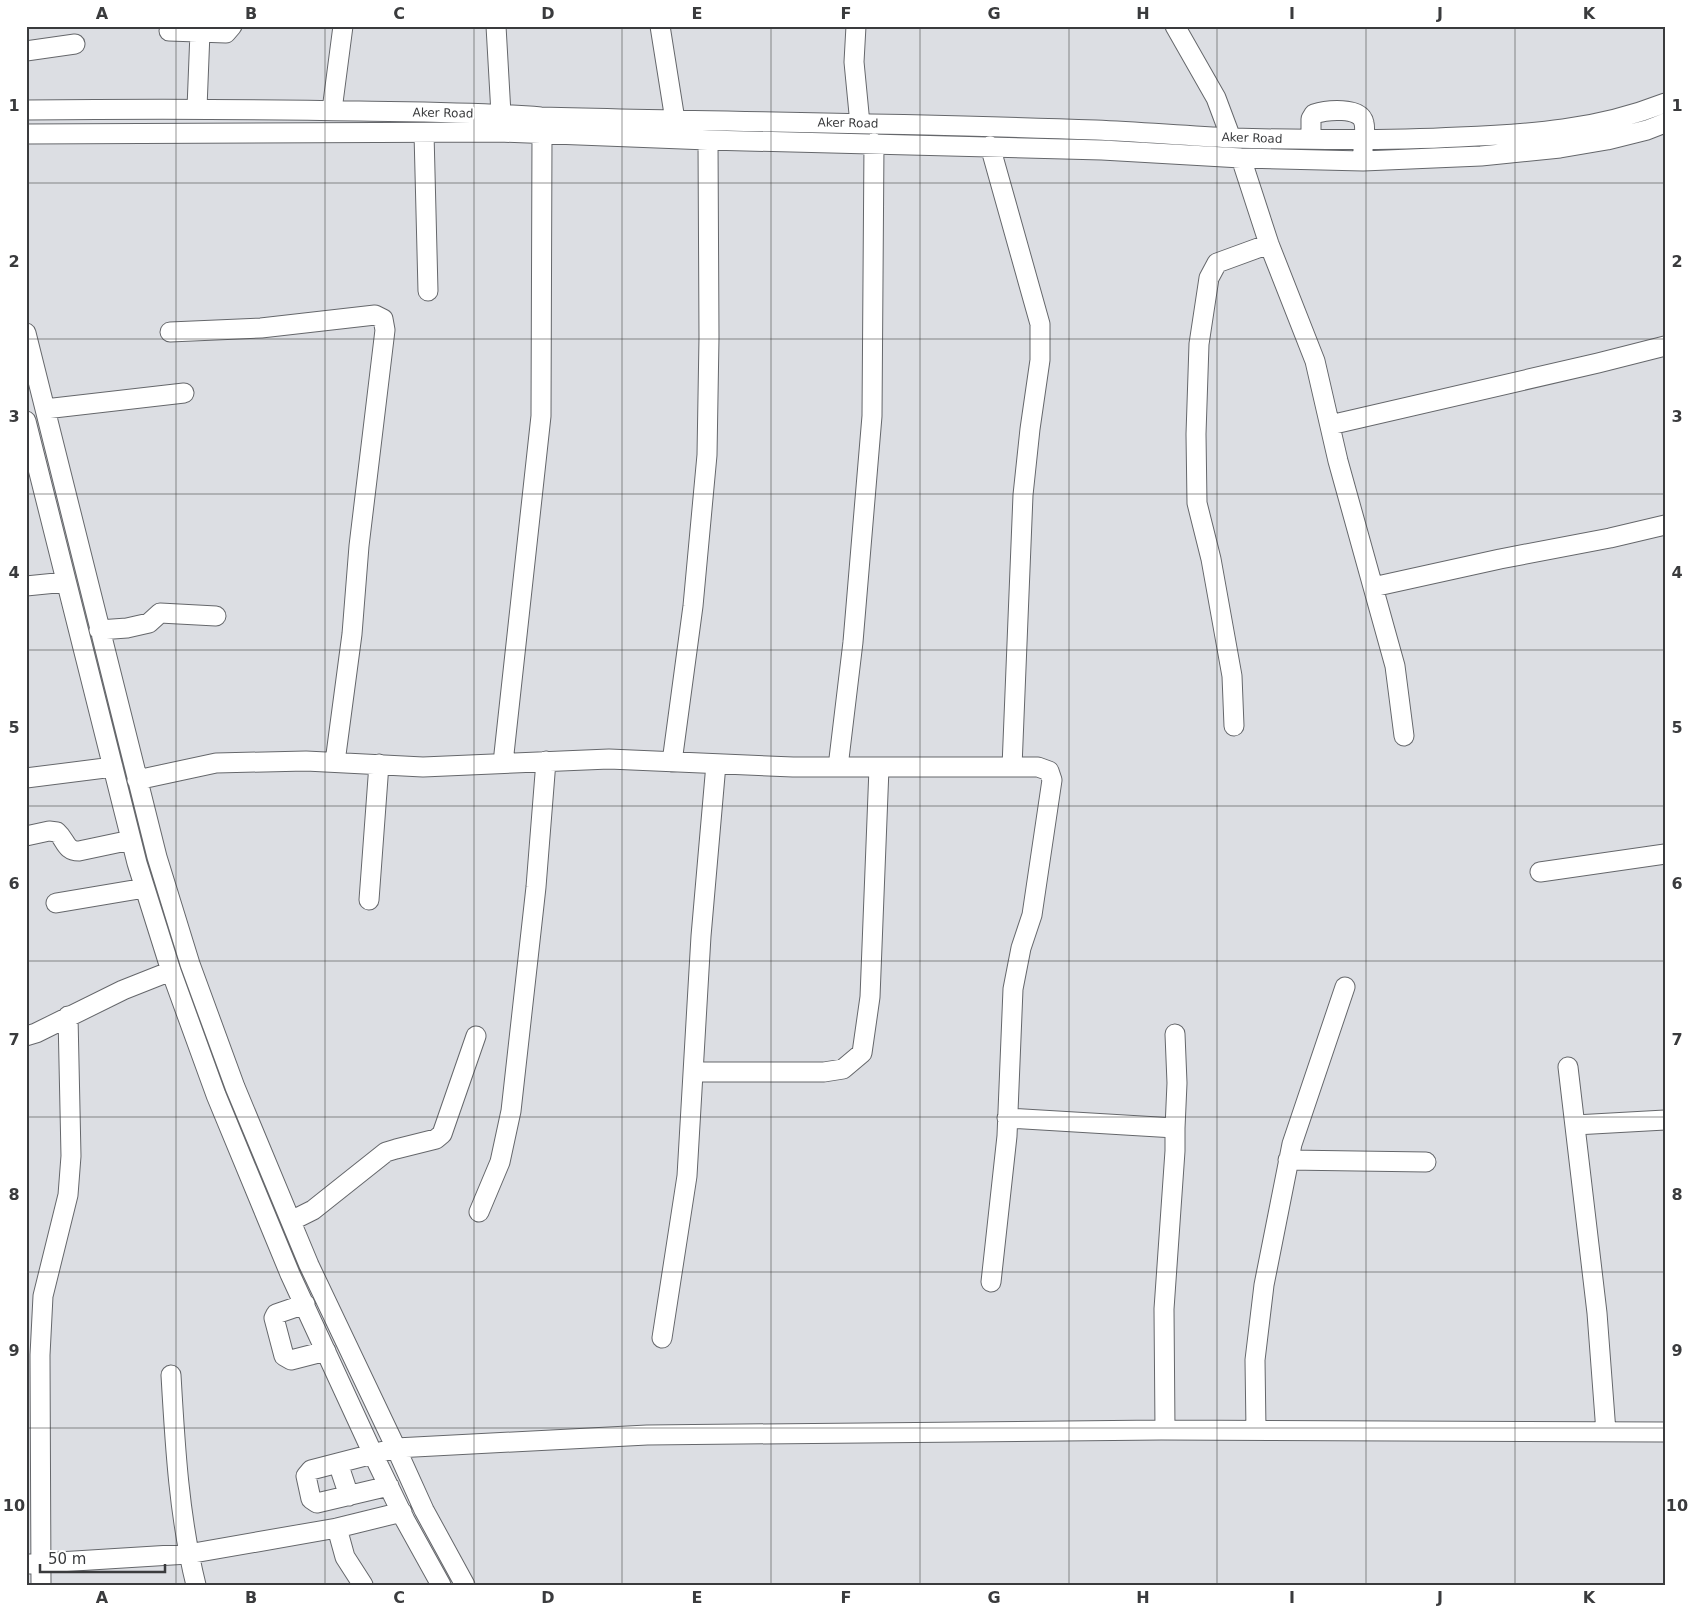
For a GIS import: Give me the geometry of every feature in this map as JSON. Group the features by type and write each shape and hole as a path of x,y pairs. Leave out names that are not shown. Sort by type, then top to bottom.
{"street":[{"path":"169,31 226,33 232,26"},
{"path":"332,110 343,26"},
{"path":"496,26 501,114"},
{"path":"660,26 675,120"},
{"path":"856,26 854,62 860,124"},
{"path":"1175,26 1216,98 1231,138"},
{"path":"197,108 200,32"},
{"path":"26,51 75,44"},
{"name":"Aker Road","path":"26,134 499,132 708,140 774,131 860,124 1079,130 1231,138 1394,140 1558,131 1604,123 1665,103"},
{"name":"Aker Road","path":"26,110 197,108 332,110 675,120 874,143 1102,150 1241,158 1364,161 1481,156 1560,148 1607,140 1647,130 1665,123"},
{"path":"1311,139 1311,119 1314,114 1322,111 1353,111 1360,114 1364,122 1364,161"},
{"path":"424,133 428,291"},
{"path":"503,763 541,416 542,135"},
{"path":"672,762 693,606 707,454 709,338 708,140"},
{"path":"838,768 853,642 872,416 874,143"},
{"path":"990,146 1040,324 1040,360 1023,495 1012,768"},
{"path":"1241,158 1268,244 1315,361 1330,425 1395,666 1404,736"},
{"path":"1234,726 1232,676 1210,559 1197,503 1196,434 1199,344 1209,278 1217,263 1268,244"},
{"path":"170,332 261,328 375,315 383,319 385,330 359,546 352,634 335,762"},
{"path":"26,333 157,857 190,964 235,1087 309,1265 424,1510 465,1585"},
{"path":"1330,425 1665,346"},
{"path":"45,409 184,393"},
{"path":"26,421 131,840 171,971 216,1095 304,1304 373,1454 441,1585"},
{"path":"1373,588 1500,559 1610,538 1665,525"},
{"path":"26,586 66,582"},
{"path":"99,630 127,628 149,623 160,613 216,616"},
{"path":"138,780 216,763 306,760 424,767 609,759 793,768 1038,768 1049,771 1052,780 1032,915 1021,948 1013,989 1007,1118 991,1282"},
{"path":"479,1212 500,1162 511,1111 536,887 546,761"},
{"path":"368,900 379,764"},
{"path":"662,1338 687,1176 702,936 716,764"},
{"path":"26,778 113,767"},
{"path":"694,1072 824,1072 843,1069 862,1053 870,997 879,768"},
{"path":"26,836 49,831 57,832 68,849 72,851 131,840"},
{"path":"1540,872 1665,854"},
{"path":"56,903 145,888"},
{"path":"26,1036 36,1033 123,990 171,971"},
{"path":"1256,1430 1255,1360 1257,1341 1264,1285 1288,1160 1345,987"},
{"path":"40,1585 33,1563 34,1330 68,1195 71,1156 68,1016"},
{"path":"1165,1430 1164,1309 1176,1151 1177,1083 1175,1034"},
{"path":"291,1221 313,1210 386,1152 436,1139 442,1134 476,1036"},
{"path":"1568,1067 1597,1313 1606,1432"},
{"path":"1007,1118 1175,1128"},
{"path":"1575,1125 1665,1120"},
{"path":"1288,1160 1426,1162"},
{"path":"304,1304 276,1314 274,1318 284,1356 291,1360 326,1351"},
{"path":"171,1375 176,1450 188,1554 196,1585"},
{"path":"389,1486 320,1503 314,1502 311,1499 306,1480 311,1470 396,1448 647,1435 1165,1430 1665,1432"},
{"path":"338,1463 349,1496"},
{"path":"33,1563 188,1554 336,1528 402,1512"},
{"path":"336,1528 345,1557 363,1585"}]}
